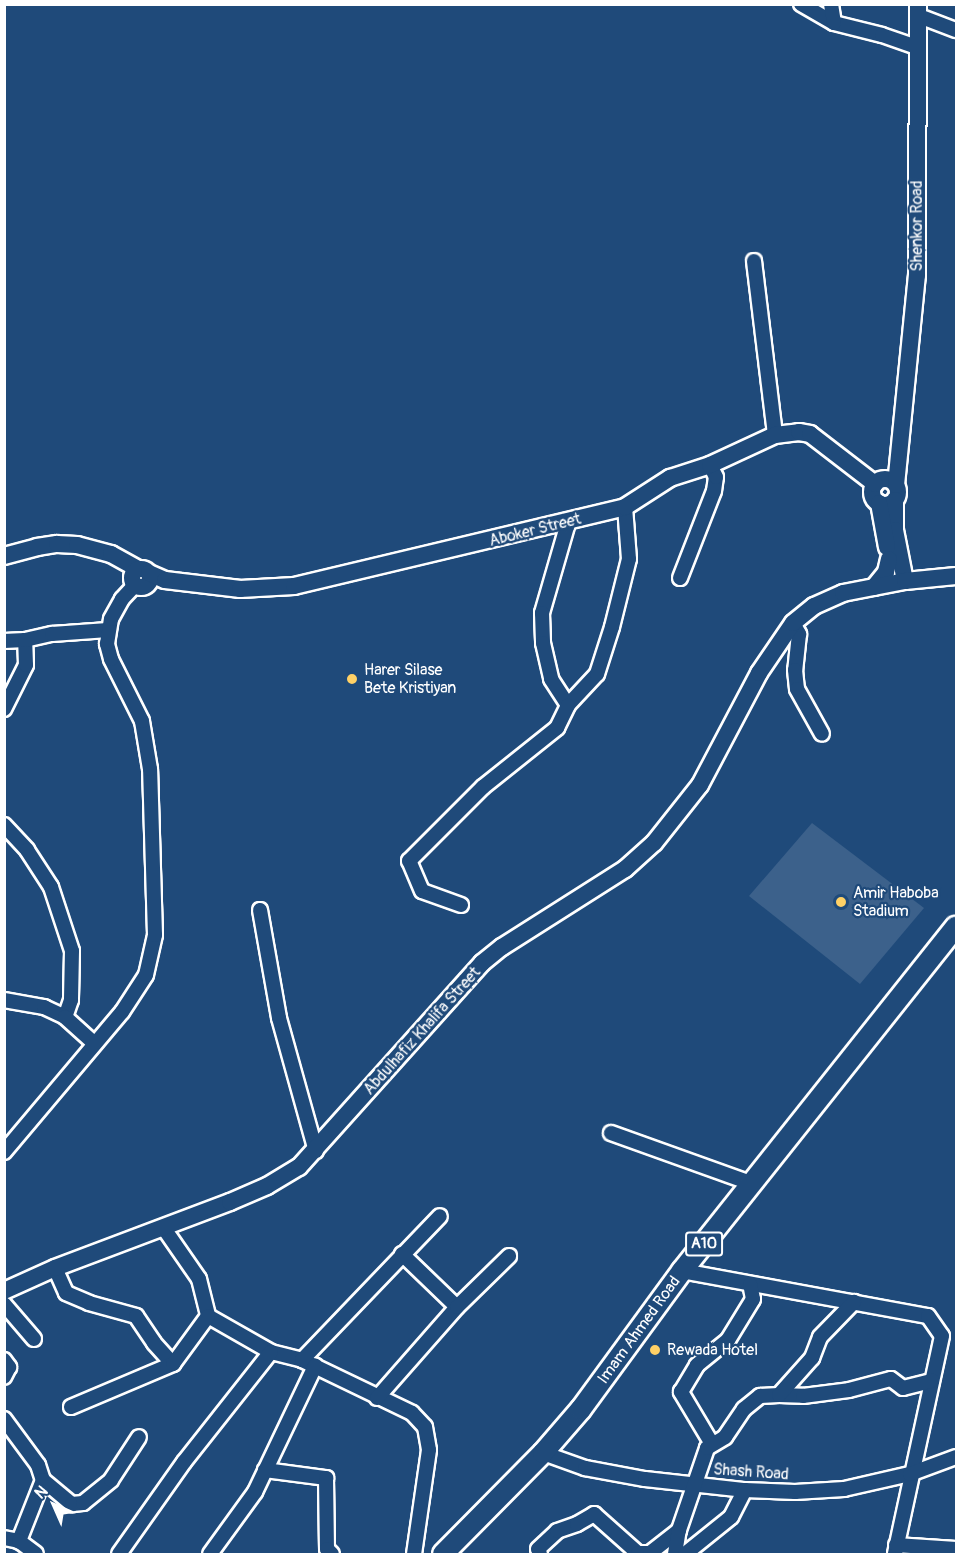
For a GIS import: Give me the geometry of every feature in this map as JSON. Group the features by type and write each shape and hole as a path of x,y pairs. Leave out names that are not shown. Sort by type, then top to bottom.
{"highway":[{"name":"Imam Ahmed Road","path":"443,1554 543,1453 581,1409 682,1271 752,1183 950,947 957,927"}],"main road":[{"name":"Shenkor Road","path":"886,490 898,447 917,275 919,10"},
{"name":"Aboker Street","path":"140,577 240,589 294,586 568,523 626,507 670,478 710,465 775,435 799,432 810,434 886,490"},
{"path":"886,490 899,582"},
{"path":"4,556 57,544 100,550 124,560 140,577"},
{"path":"895,558 929,579"},
{"path":"874,587 895,558"},
{"name":"Abdulhafiz Khalifa Street","path":"4,1291 55,1268 267,1186 299,1167 316,1151 482,963 625,869 654,843 700,785 759,673 793,623 814,606 843,593 899,582 957,576"}],"street":[{"path":"801,4 834,23 882,34 917,47"},
{"path":"831,4 834,23"},
{"path":"919,10 957,30"},
{"path":"754,261 775,435"},
{"path":"680,578 714,491 716,477 710,465"},
{"path":"461,905 422,891 409,861 483,787 557,728 568,705 597,674 612,627 629,559 626,507"},
{"path":"568,523 542,613 543,643 551,679 568,705"},
{"path":"4,1152 137,993 146,975 155,935 150,769 142,721 111,659 107,644 108,630 122,599 140,577"},
{"path":"793,623 799,634 795,670 796,689 822,734"},
{"path":"4,641 25,640 52,634 108,630"},
{"path":"4,708 26,665 25,640"},
{"path":"4,825 27,850 51,887 72,951 71,1000 66,1017"},
{"path":"260,910 279,1018 316,1151"},
{"path":"4,1000 44,1007 66,1017 94,1043"},
{"path":"611,1133 752,1183"},
{"path":"210,1554 255,1492 309,1363 402,1254 440,1216"},
{"path":"162,1227 199,1280 208,1316 271,1352 309,1363 412,1413 425,1427 429,1450 414,1554"},
{"path":"402,1254 457,1307"},
{"path":"377,1398 457,1307 508,1256"},
{"path":"55,1268 66,1293 88,1303 136,1316 154,1343 173,1364"},
{"path":"682,1271 928,1316 942,1336 895,1550 957,1549"},
{"path":"712,1444 681,1392 697,1365 728,1340 753,1299 750,1284"},
{"path":"779,1395 812,1358 820,1337 854,1302"},
{"path":"4,1304 34,1339"},
{"path":"71,1407 173,1364 208,1316"},
{"path":"119,1554 184,1462 271,1352"},
{"path":"4,1360 9,1367 4,1377"},
{"path":"675,1554 679,1530 707,1448 725,1437 744,1410 760,1396 803,1396 849,1390 891,1379 903,1388 932,1381"},
{"path":"4,1419 38,1465 43,1480 72,1504 83,1503 111,1480 139,1437"},
{"name":"Shash Road","path":"543,1453 585,1468 745,1490 844,1489 954,1463"},
{"path":"265,1470 326,1478 327,1549 332,1554"},
{"path":"36,1554 11,1540 43,1480"},
{"path":"685,1554 731,1517 745,1490"},
{"path":"540,1554 538,1549 557,1531 577,1524 594,1514 638,1552 650,1553 679,1530"}],"shaded area":[{"path":"812,823 924,908 860,984 749,896"}],"place":[{"name":"Harer Silase Bete Kristiyan","path":"352,679"},
{"name":"Amir Haboba Stadium","path":"841,902"},
{"name":"Rewada Hotel","path":"655,1350"}]}
